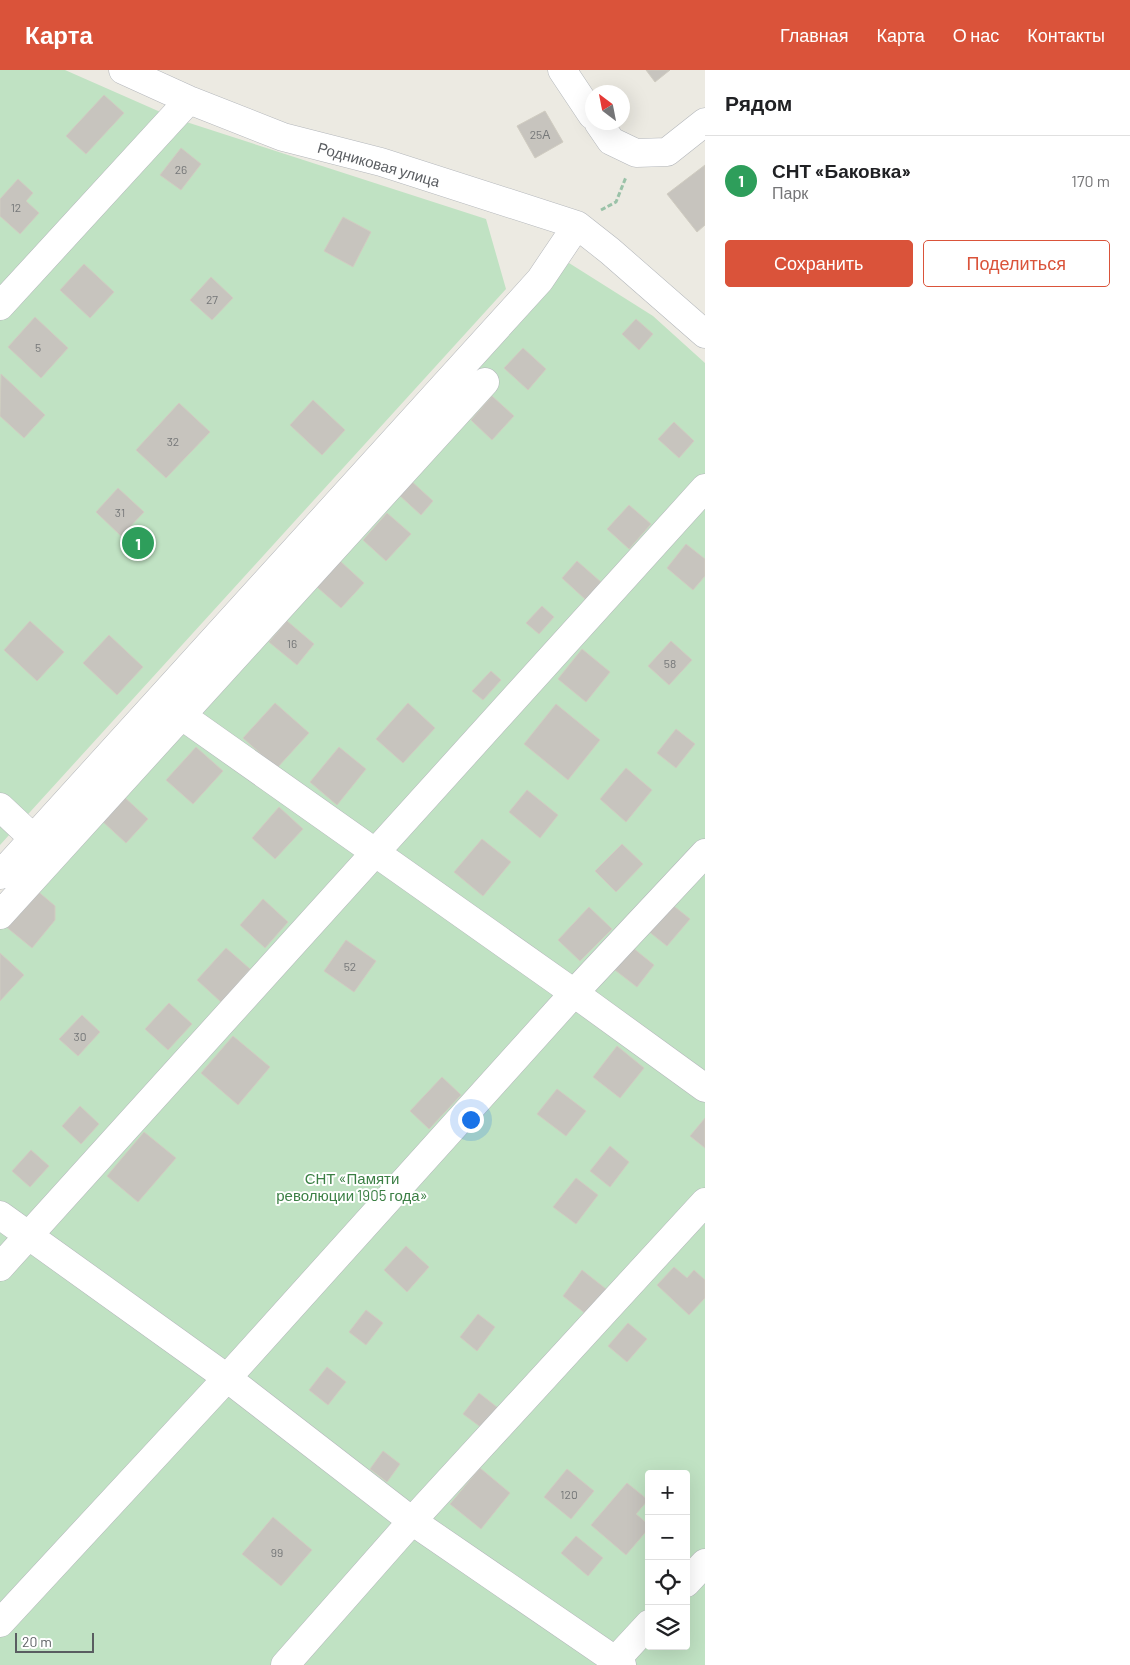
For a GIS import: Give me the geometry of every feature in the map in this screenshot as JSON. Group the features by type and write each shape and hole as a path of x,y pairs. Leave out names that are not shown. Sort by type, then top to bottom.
{"street":[{"name":"Родниковая улица","path":"122,70 189,100 282,137 381,162 577,225 610,250 705,334"},
{"path":"562,70 585,104"},
{"path":"0,306 189,100"},
{"path":"603,130 611,141 636,153 667,152 705,122"},
{"path":"0,875 540,280 577,225"},
{"path":"0,916 485,382"},
{"path":"0,1267 705,488"},
{"path":"160,700 705,1088"},
{"path":"0,807 34,838"},
{"path":"0,1623 228,1378 574,993 705,852"},
{"path":"285,1665 412,1521 705,1202"},
{"path":"0,1215 228,1378 412,1521 616,1663 645,1629"},
{"path":"690,1579 705,1562"}],"path":[{"path":"577,225 616,202 636,153"}],"green space":[{"path":"0,70 65,70 174,118 486,219 506,289 0,845"},
{"name":"СНТ «Памяти революции 1905 года»","path":"569,263 653,316 705,363 705,1665 0,1665 0,900 174,710"}],"building":[{"path":"646,70 670,70 655,82"},
{"path":"104,95 124,113 86,154 66,136"},
{"path":"545,111 563,142 535,158 517,126"},
{"path":"181,148 201,164 181,190 160,175"},
{"path":"705,165 705,225 697,232 667,194"},
{"path":"18,179 33,193 26,201 39,213 20,234 0,216 0,199"},
{"path":"343,217 371,232 353,267 324,251"},
{"path":"84,264 114,292 90,318 60,290"},
{"path":"211,277 233,298 212,320 190,300"},
{"path":"35,317 68,348 41,378 8,347"},
{"path":"636,319 653,334 639,350 622,334"},
{"path":"523,348 546,369 528,390 504,368"},
{"path":"1,374 45,415 24,438 0,416"},
{"path":"492,396 514,416 492,440 471,420"},
{"path":"313,400 345,430 322,455 290,425"},
{"path":"179,403 210,432 166,478 136,450"},
{"path":"674,422 694,441 679,458 658,439"},
{"path":"410,480 433,501 421,515 398,494"},
{"path":"118,488 144,512 121,536 96,512"},
{"path":"629,505 651,524 629,549 607,529"},
{"path":"387,513 411,534 386,561 363,540"},
{"path":"686,544 705,559 705,576 693,590 667,568"},
{"path":"340,561 364,583 341,608 317,587"},
{"path":"577,561 602,583 586,600 562,578"},
{"path":"542,606 554,617 539,634 526,623"},
{"path":"30,621 64,652 37,681 4,650"},
{"path":"287,621 314,644 297,665 269,642"},
{"path":"109,635 143,667 117,695 83,663"},
{"path":"671,641 692,660 669,685 648,666"},
{"path":"582,649 610,672 586,702 558,679"},
{"path":"491,671 501,680 483,700 472,691"},
{"path":"275,703 309,733 277,768 243,738"},
{"path":"408,703 435,728 403,763 376,739"},
{"path":"556,704 600,740 568,780 524,744"},
{"path":"676,729 695,744 676,768 657,753"},
{"path":"196,747 223,771 193,804 166,780"},
{"path":"339,747 366,769 337,805 310,782"},
{"path":"626,768 652,790 626,822 600,799"},
{"path":"527,790 558,815 540,838 509,812"},
{"path":"123,796 148,819 126,843 101,820"},
{"path":"279,807 303,829 275,859 252,838"},
{"path":"482,839 511,862 483,896 454,872"},
{"path":"622,844 643,864 616,892 595,871"},
{"path":"35,889 55,906 55,920 32,948 4,925"},
{"path":"263,899 288,922 265,948 240,925"},
{"path":"670,903 690,919 667,946 647,930"},
{"path":"589,907 612,929 580,961 558,940"},
{"path":"346,940 376,961 354,992 324,971"},
{"path":"226,948 250,969 221,1002 197,980"},
{"path":"633,948 654,965 637,987 615,970"},
{"path":"0,953 24,975 0,1001"},
{"path":"169,1003 192,1024 168,1050 145,1029"},
{"path":"82,1015 100,1032 78,1056 59,1039"},
{"path":"233,1036 270,1067 238,1105 201,1073"},
{"path":"617,1046 644,1068 620,1098 593,1077"},
{"path":"442,1077 461,1095 429,1129 410,1111"},
{"path":"557,1089 586,1111 566,1136 537,1114"},
{"path":"80,1106 99,1124 81,1144 62,1126"},
{"path":"705,1118 705,1148 690,1136"},
{"path":"144,1132 176,1158 138,1202 107,1176"},
{"path":"610,1146 629,1162 610,1187 590,1171"},
{"path":"31,1150 49,1166 30,1187 12,1171"},
{"path":"576,1178 598,1195 576,1224 553,1207"},
{"path":"406,1246 429,1267 407,1292 384,1270"},
{"path":"674,1267 687,1278 694,1270 705,1280 705,1298 689,1315 657,1285"},
{"path":"582,1270 606,1289 586,1314 563,1296"},
{"path":"366,1310 383,1323 366,1345 349,1332"},
{"path":"478,1314 495,1327 477,1351 460,1337"},
{"path":"628,1323 647,1339 627,1362 608,1346"},
{"path":"327,1367 346,1382 328,1405 309,1390"},
{"path":"479,1393 498,1408 482,1428 463,1414"},
{"path":"383,1451 400,1464 387,1482 370,1469"},
{"path":"480,1468 510,1493 481,1529 450,1504"},
{"path":"567,1469 594,1491 571,1519 544,1497"},
{"path":"627,1483 645,1498 645,1504 636,1514 645,1522 645,1533 626,1555 591,1525"},
{"path":"273,1517 312,1550 281,1586 242,1554"},
{"path":"576,1536 603,1558 588,1576 561,1553"}],"place":[{"name":"СНТ «Баковка»","path":"138,543"}]}
